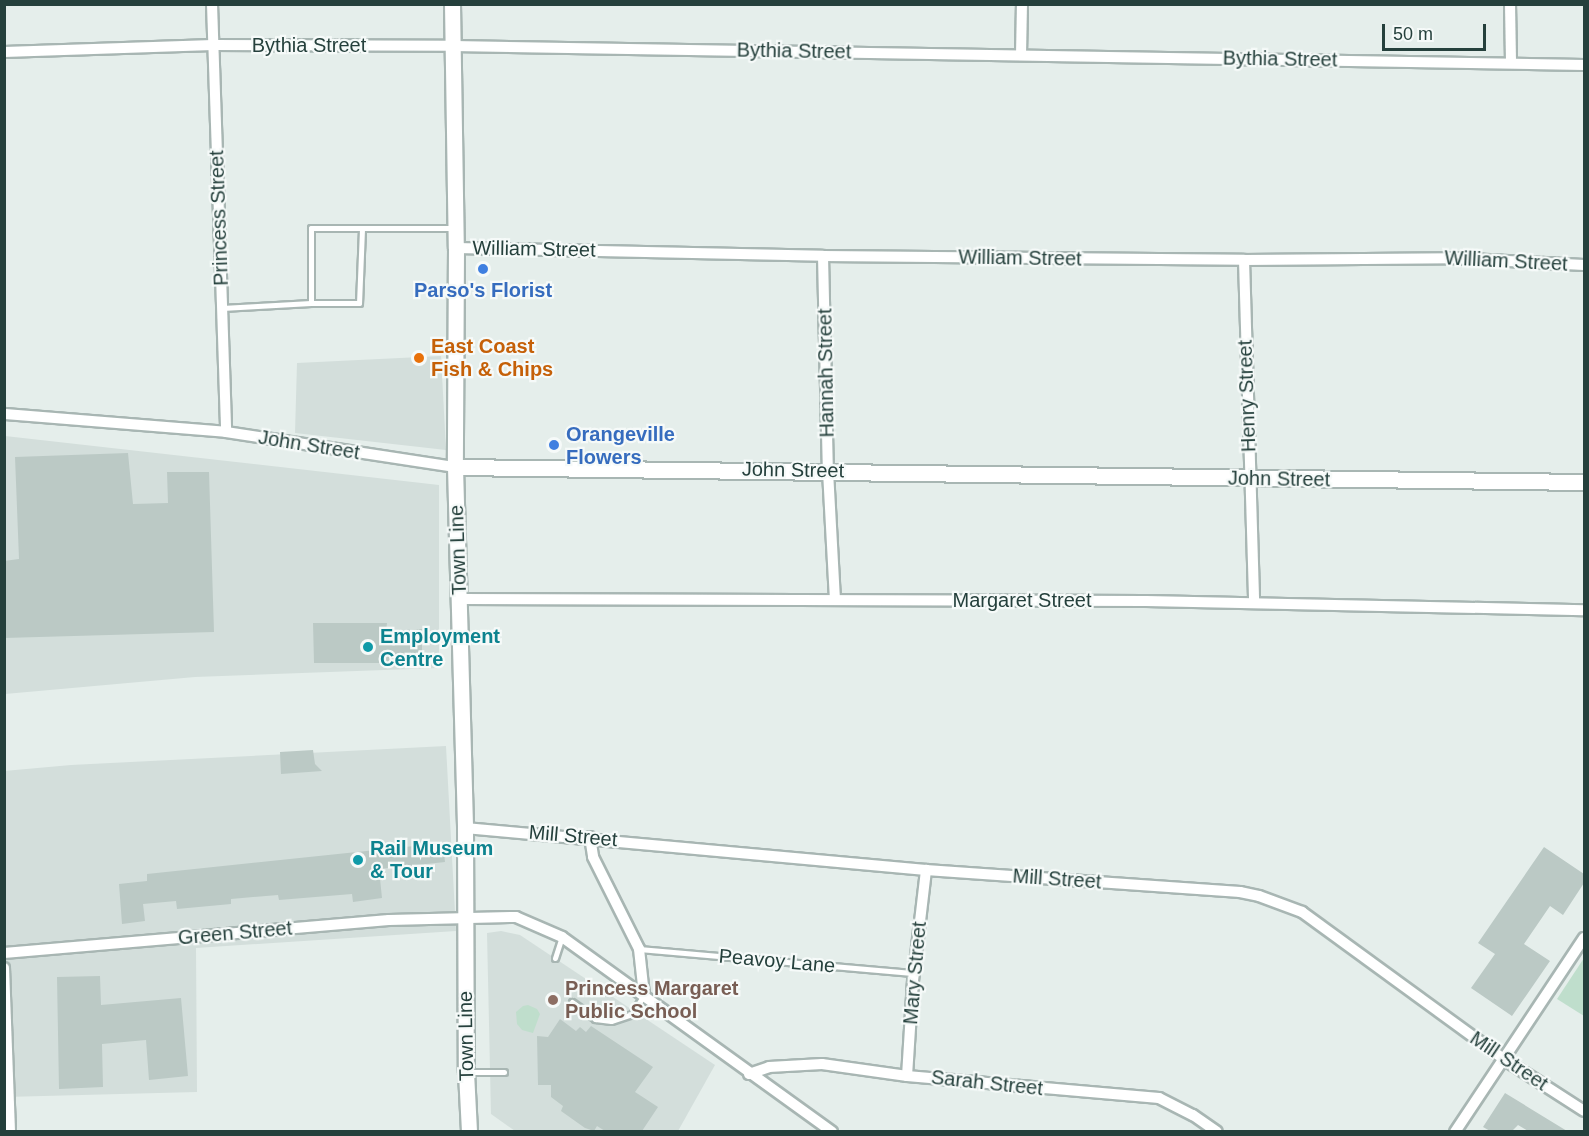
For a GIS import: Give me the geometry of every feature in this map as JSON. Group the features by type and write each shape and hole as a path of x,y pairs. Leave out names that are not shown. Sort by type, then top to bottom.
{"main road":[{"name":"Town Line","path":"452,4 456,228 455,467 465,828 466,1071 470,1131"},
{"name":"John Street","path":"455,467 1584,482"}],"street":[{"name":"Princess Street","path":"212,4 226,432"},
{"path":"1021,55 1022,4"},
{"path":"1510,4 1511,62"},
{"name":"Bythia Street","path":"4,52 213,45 453,46 1584,65"},
{"name":"William Street","path":"456,248 823,256 1244,260 1453,258 1584,265"},
{"name":"Hannah Street","path":"823,256 828,471 835,599"},
{"name":"Henry Street","path":"1244,260 1254,603"},
{"name":"John Street","path":"4,414 226,432 455,467"},
{"name":"Margaret Street","path":"460,599 835,599 1254,603 1584,610"},
{"name":"Mill Street","path":"465,828 590,837 926,870 1240,892 1281,903 1302,912 1505,1060 1584,1112"},
{"path":"590,837 593,857 639,949 644,995"},
{"name":"Mary Street","path":"907,1076 926,870"},
{"name":"Green Street","path":"4,953 389,920 516,917 562,937 749,1074 832,1131"},
{"path":"1455,1131 1505,1060 1584,938"},
{"path":"4,968 10,1131"},
{"name":"Sarah Street","path":"749,1074 769,1067 822,1064 907,1076 1159,1098 1193,1115 1217,1131"}],"lane":[{"path":"311,303 310,228 456,228"},
{"path":"222,308 359,303 362,229"},
{"path":"555,958 562,937"},
{"name":"Peavoy Lane","path":"639,949 915,973"},
{"path":"572,1002 595,1019 611,1021 632,1014 644,995"},
{"path":"466,1071 504,1072"}],"shaded area":[{"path":"441,356 446,450 295,433 297,363"},
{"path":"5,436 439,485 439,668 195,677 5,694"},
{"path":"446,746 456,931 196,948 197,1092 5,1097 4,771 71,765"},
{"name":"Princess Margaret Public School","path":"501,931 520,935 715,1065 678,1131 515,1131 491,1114 487,933"}],"green space":[{"path":"1584,958 1584,1016 1557,999"},
{"path":"528,1005 537,1009 540,1014 533,1033 522,1030 517,1024 516,1012"}],"building":[{"path":"128,453 133,504 168,503 167,472 209,472 214,632 4,638 4,561 19,559 15,457"},
{"name":"Employment Centre","path":"313,623 387,623 386,631 422,629 422,663 314,663"},
{"path":"313,750 315,764 322,771 281,774 280,752"},
{"path":"443,843 445,862 379,869 382,898 353,902 352,894 279,900 278,895 231,899 231,904 177,909 176,901 143,904 145,921 122,924 119,884 147,881 147,874"},
{"path":"1544,847 1584,874 1584,883 1563,915 1550,906 1524,944 1550,961 1512,1016 1471,988 1495,954 1478,943"},
{"path":"100,976 101,1005 181,998 188,1076 149,1080 146,1040 102,1044 103,1087 59,1089 57,977"},
{"path":"560,1019 576,1031 580,1027 586,1032 591,1026 653,1067 635,1092 658,1107 642,1131 605,1131 597,1126 594,1131 585,1128 561,1111 563,1106 551,1097 551,1085 538,1085 537,1036 548,1037"},
{"path":"1505,1093 1567,1131 1528,1131 1518,1125 1512,1131 1490,1131 1483,1127"}],"place":[{"name":"Parso's Florist","path":"483,269"},
{"name":"East Coast Fish & Chips","path":"419,358"},
{"name":"Orangeville Flowers","path":"554,445"},
{"name":"Employment Centre","path":"368,647"},
{"name":"Rail Museum & Tour","path":"358,860"},
{"name":"Princess Margaret Public School","path":"553,1000"}]}
